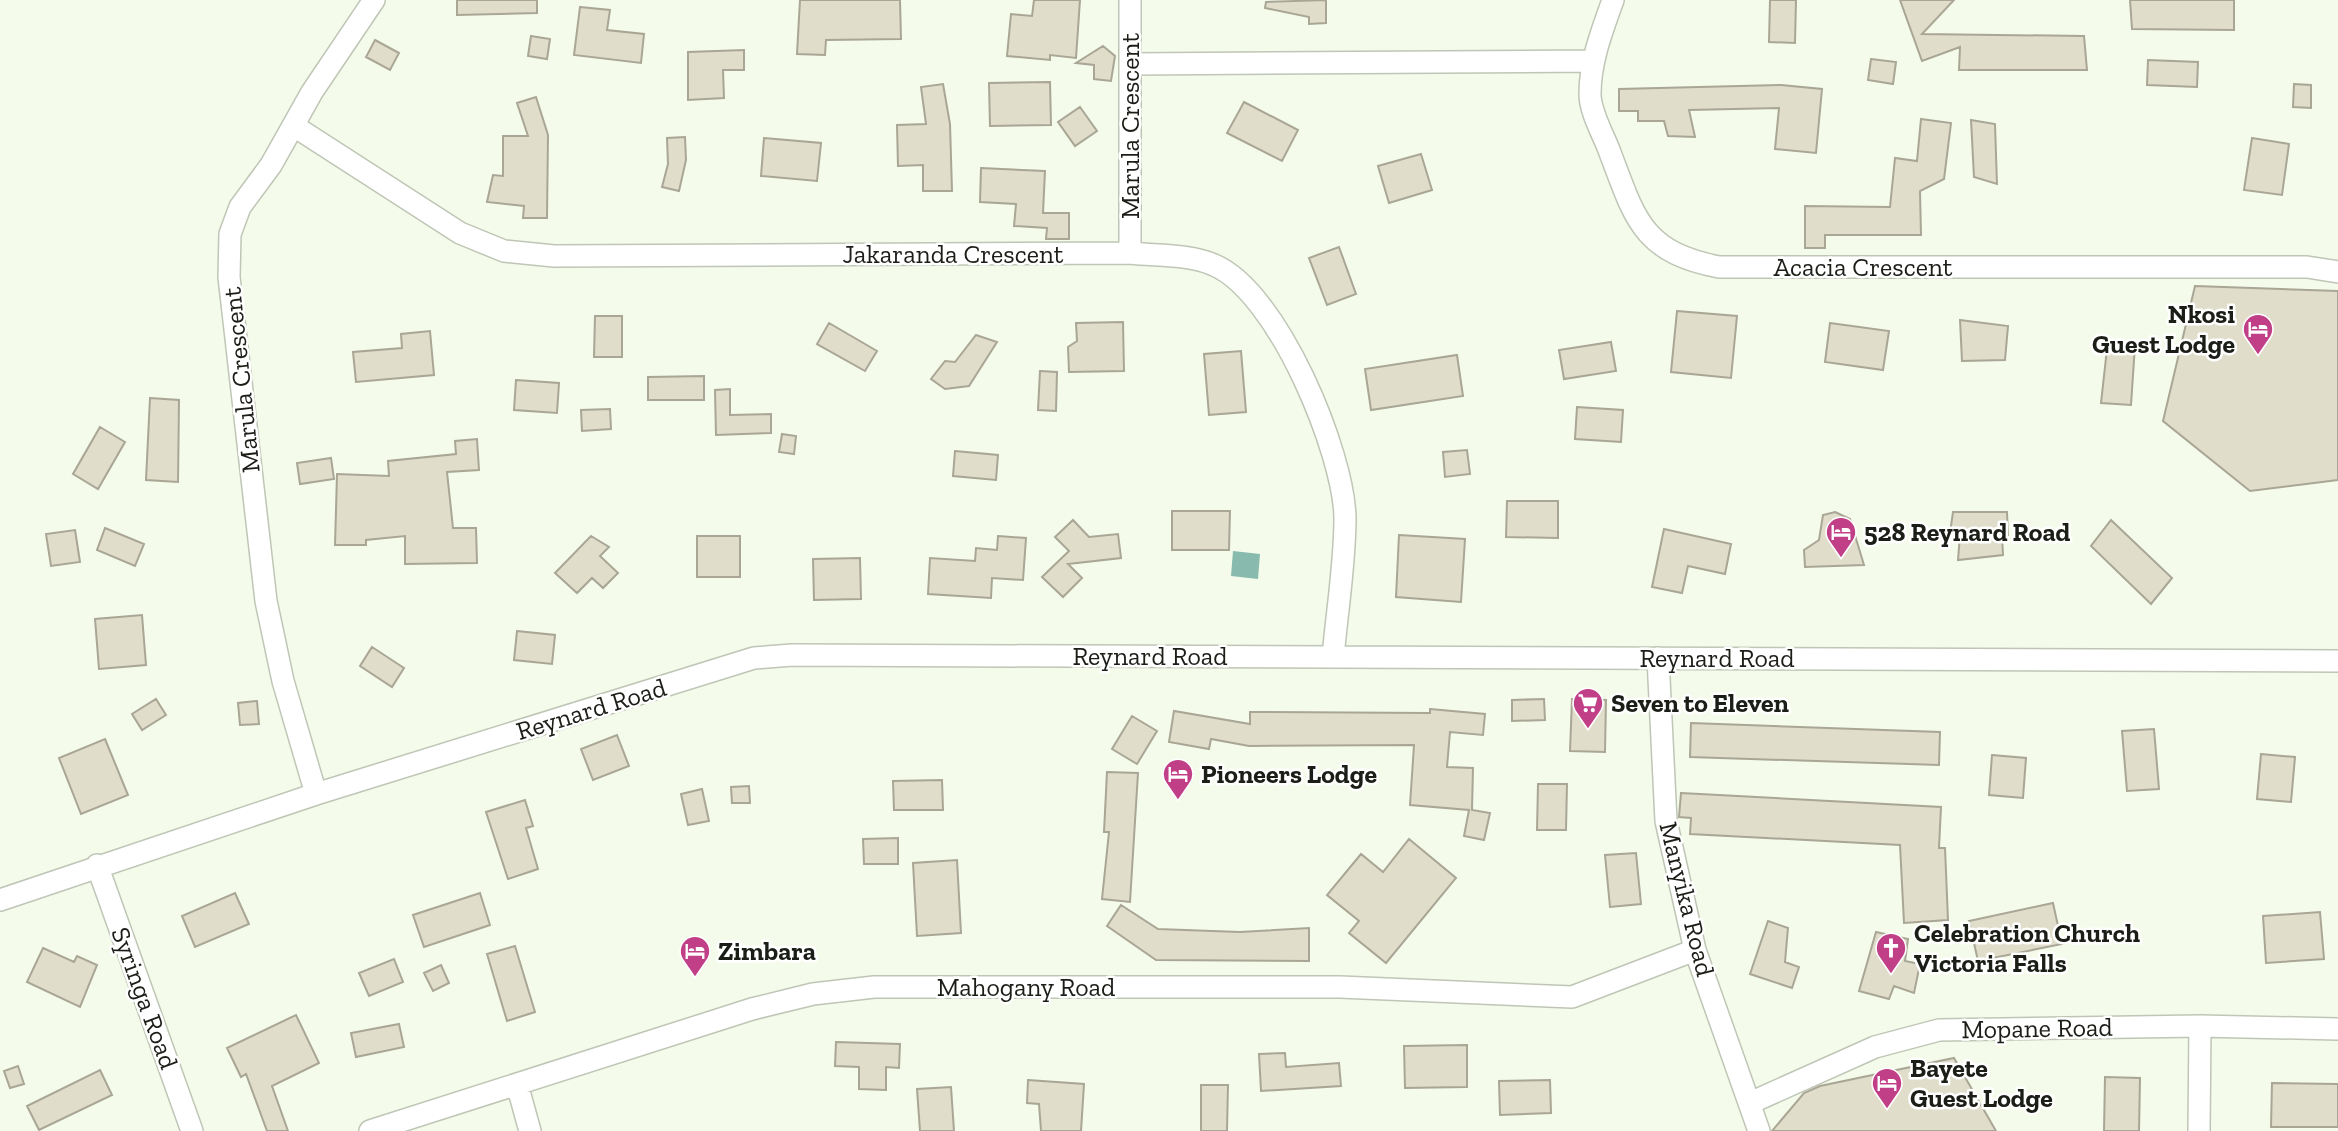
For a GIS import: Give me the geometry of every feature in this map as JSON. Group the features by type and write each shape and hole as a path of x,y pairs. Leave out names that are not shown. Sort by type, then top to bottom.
{"street":[{"name":"Marula Crescent","path":"316,794 283,681 266,601 229,277 230,234 240,207 271,165 312,92 374,0"},
{"name":"Marula Crescent","path":"1130,0 1130,253"},
{"name":"Acacia Crescent","path":"1612,0 1593,61 1590,98 1634,216 1654,241 1685,261 1719,267 2307,267 2338,272"},
{"path":"1132,64 1593,61"},
{"name":"Jakaranda Crescent","path":"294,126 460,233 504,251 554,256 1130,253 1215,265 1240,283 1265,311 1310,389 1339,471 1345,518 1333,657"},
{"name":"Reynard Road","path":"0,900 97,865 316,794 754,658 792,655 2338,661"},
{"name":"Manyika Road","path":"1658,658 1666,821 1695,950 1759,1131"},
{"name":"Syringa Road","path":"97,865 192,1131"},
{"name":"Mahogany Road","path":"370,1131 752,1009 813,994 874,987 1340,987 1572,997 1695,950"},
{"path":"2199,1131 2200,1026"},
{"name":"Mopane Road","path":"1749,1103 1875,1047 1939,1030 2200,1026 2338,1029"},
{"path":"517,1084 530,1131"}],"water":[{"path":"1233,551 1260,554 1258,579 1231,576"}],"building":[{"path":"457,0 537,0 537,13 457,15"},
{"path":"800,0 900,0 901,39 826,40 825,55 797,54"},
{"path":"1034,0 1080,0 1076,58 1050,55 1050,60 1007,56 1011,14 1032,16"},
{"path":"1326,0 1326,23 1309,24 1309,17 1265,8 1266,2"},
{"path":"1770,0 1796,0 1795,43 1769,42"},
{"path":"1900,0 1954,0 1922,34 2084,36 2087,70 1959,70 1960,47 1922,61"},
{"path":"2130,0 2234,0 2234,30 2132,29"},
{"path":"580,7 610,10 607,30 644,34 641,63 574,55"},
{"path":"531,36 550,39 547,59 528,56"},
{"path":"375,40 399,53 390,70 366,57"},
{"path":"1103,46 1115,56 1111,81 1094,79 1094,65 1076,63"},
{"path":"744,50 744,70 723,70 724,98 688,100 688,52"},
{"path":"1871,59 1896,62 1893,84 1868,80"},
{"path":"2148,60 2198,62 2197,87 2147,85"},
{"path":"1050,82 1051,125 990,126 989,83"},
{"path":"943,84 950,124 952,191 923,191 923,165 898,166 897,125 926,124 921,87"},
{"path":"2294,84 2311,85 2311,108 2293,107"},
{"path":"1781,85 1822,89 1816,153 1775,149 1779,108 1689,110 1695,137 1668,136 1664,121 1638,121 1638,111 1619,111 1619,89"},
{"path":"536,97 548,135 547,218 523,218 524,206 487,202 493,175 503,176 503,136 528,136 517,103"},
{"path":"1244,102 1298,130 1282,161 1227,133"},
{"path":"1080,107 1097,131 1075,146 1058,122"},
{"path":"1921,119 1951,123 1944,179 1920,191 1921,235 1825,235 1825,248 1805,248 1805,206 1890,207 1895,158 1917,161"},
{"path":"1971,120 1995,124 1997,184 1974,177"},
{"path":"685,137 686,160 679,191 662,187 668,164 667,138"},
{"path":"764,138 821,143 817,181 761,176"},
{"path":"2252,138 2289,144 2282,195 2244,190"},
{"path":"1421,154 1432,190 1389,203 1378,166"},
{"path":"981,168 1045,171 1043,213 1069,213 1069,239 1046,239 1047,228 1014,226 1016,204 980,202"},
{"path":"1339,247 1356,294 1327,305 1309,258"},
{"name":"Nkosi Guest Lodge","path":"2195,286 2338,291 2338,480 2250,491 2163,421"},
{"path":"1677,311 1737,316 1731,378 1671,372"},
{"path":"595,316 622,316 622,357 594,357"},
{"path":"1960,320 2008,326 2005,360 1962,361"},
{"path":"1123,322 1124,371 1069,372 1068,347 1077,341 1076,323"},
{"path":"829,323 877,351 865,371 817,344"},
{"path":"1830,323 1889,331 1883,370 1825,362"},
{"path":"430,331 434,375 356,382 353,352 402,348 401,334"},
{"path":"976,335 997,342 969,386 945,389 931,379 945,361 955,362"},
{"path":"1611,342 1616,371 1564,379 1559,350"},
{"path":"2135,345 2131,405 2101,403 2107,349"},
{"path":"1241,351 1246,412 1209,415 1204,354"},
{"path":"1457,355 1463,396 1371,410 1365,369"},
{"path":"1040,371 1057,372 1056,411 1038,410"},
{"path":"704,376 704,400 648,400 648,377"},
{"path":"516,380 559,383 557,413 514,410"},
{"path":"730,389 730,415 771,414 771,433 716,435 715,390"},
{"path":"150,398 179,400 178,482 146,480"},
{"path":"1577,407 1623,410 1621,442 1575,439"},
{"path":"610,409 611,429 582,431 581,410"},
{"path":"100,427 125,442 98,489 73,474"},
{"path":"782,434 796,436 794,454 779,452"},
{"path":"477,439 479,470 447,472 453,528 476,528 477,563 405,564 405,536 366,540 366,545 335,545 337,474 389,476 388,461 456,454 455,441"},
{"path":"1467,450 1470,474 1445,477 1443,452"},
{"path":"955,451 998,455 996,480 953,476"},
{"path":"331,458 334,479 300,484 297,463"},
{"path":"1507,501 1558,501 1558,538 1506,537"},
{"path":"1172,511 1230,511 1229,550 1172,550"},
{"path":"1835,512 1850,519 1864,565 1805,567 1804,550 1819,540 1823,515"},
{"path":"1953,512 2007,512 2008,535 2002,535 2003,555 1958,560 1960,535 1950,533"},
{"path":"1073,520 1089,537 1118,534 1121,558 1068,564 1082,578 1063,597 1042,577 1069,551 1055,537"},
{"path":"2111,520 2172,578 2151,604 2091,546"},
{"path":"105,528 144,544 135,566 97,550"},
{"path":"1664,529 1731,544 1725,574 1688,566 1682,593 1652,587"},
{"path":"75,530 80,562 51,566 46,534"},
{"path":"1399,535 1465,539 1461,602 1396,597"},
{"path":"591,536 609,547 600,556 618,573 603,588 592,578 577,593 555,573"},
{"path":"697,536 740,536 740,577 697,577"},
{"path":"998,536 1026,538 1023,580 992,578 991,598 928,594 930,558 975,561 976,548 997,550"},
{"path":"860,558 861,599 814,600 813,559"},
{"path":"142,615 146,665 99,669 95,619"},
{"path":"517,631 555,635 552,664 514,660"},
{"path":"372,647 404,668 392,687 360,666"},
{"path":"156,699 166,715 142,730 132,714"},
{"path":"1544,699 1545,720 1512,721 1512,700"},
{"path":"1572,699 1606,700 1605,752 1570,751"},
{"path":"257,701 259,724 240,725 238,703"},
{"path":"1430,709 1485,714 1483,735 1450,732 1447,767 1473,768 1472,810 1490,813 1484,840 1464,836 1469,810 1410,805 1414,745 1249,746 1211,739 1209,749 1169,742 1174,711 1250,724 1250,712 1430,713"},
{"path":"1132,716 1157,731 1137,764 1112,749"},
{"path":"1691,723 1940,732 1939,765 1690,757"},
{"path":"2154,729 2159,789 2127,791 2122,731"},
{"path":"617,735 629,766 593,780 581,749"},
{"path":"105,739 128,795 81,814 59,758"},
{"path":"2261,754 2295,757 2291,802 2257,799"},
{"path":"1992,755 2026,758 2023,798 1989,795"},
{"path":"1107,772 1138,773 1130,902 1102,899 1109,832 1104,832"},
{"path":"942,780 943,810 894,810 893,781"},
{"path":"1538,784 1567,784 1566,830 1537,830"},
{"path":"749,786 750,803 732,803 731,787"},
{"path":"702,789 709,821 688,825 681,794"},
{"path":"1681,793 1941,807 1939,848 1945,848 1948,920 1904,923 1900,845 1690,834 1691,818 1679,817"},
{"path":"525,800 533,826 526,828 538,869 508,879 486,812"},
{"path":"898,838 898,864 864,864 863,839"},
{"path":"1409,839 1456,878 1386,963 1349,933 1359,921 1327,895 1361,854 1383,872"},
{"path":"1636,853 1641,904 1610,907 1605,855"},
{"path":"957,860 961,933 917,936 913,863"},
{"path":"235,893 249,924 195,947 182,916"},
{"path":"480,893 490,925 424,947 413,915"},
{"path":"2053,903 2062,944 1978,961 1969,921"},
{"path":"1121,905 1158,929 1240,932 1309,928 1309,961 1156,960 1107,926"},
{"path":"2320,912 2324,959 2266,963 2263,916"},
{"path":"1768,921 1788,928 1785,962 1799,967 1792,988 1750,974"},
{"name":"Celebration Church Victoria Falls","path":"1876,932 1908,939 1905,961 1920,964 1914,993 1894,986 1889,999 1859,991"},
{"path":"515,946 535,1012 507,1021 487,954"},
{"path":"43,948 74,962 77,956 97,965 80,1007 27,982"},
{"path":"394,959 403,982 369,996 359,973"},
{"path":"441,965 449,983 433,991 424,973"},
{"path":"296,1015 319,1063 272,1086 288,1131 267,1131 246,1074 241,1077 227,1048"},
{"path":"399,1024 404,1047 356,1057 351,1033"},
{"path":"836,1042 900,1044 899,1068 886,1067 886,1090 859,1089 859,1067 835,1066"},
{"path":"1467,1045 1467,1087 1405,1088 1404,1046"},
{"path":"1285,1053 1286,1067 1339,1063 1341,1086 1261,1091 1259,1054"},
{"name":"Bayete Guest Lodge","path":"1954,1058 1996,1131 1772,1131 1804,1093 1820,1086"},
{"path":"18,1066 24,1084 10,1088 4,1071"},
{"path":"100,1070 112,1095 39,1130 27,1106"},
{"path":"2105,1077 2140,1078 2139,1131 2104,1131"},
{"path":"1028,1080 1084,1084 1081,1131 1041,1131 1039,1104 1027,1103"},
{"path":"1550,1080 1551,1113 1500,1115 1499,1081"},
{"path":"2272,1083 2338,1084 2338,1127 2271,1127"},
{"path":"1201,1085 1228,1085 1227,1131 1201,1131"},
{"path":"951,1087 954,1131 920,1131 917,1089"}],"place":[{"name":"Nkosi Guest Lodge","path":"2258,356"},
{"name":"528 Reynard Road","path":"1841,559"},
{"name":"Seven to Eleven","path":"1588,730"},
{"name":"Pioneers Lodge","path":"1178,801"},
{"name":"Celebration Church Victoria Falls","path":"1891,975"},
{"name":"Zimbara","path":"695,978"},
{"name":"Bayete Guest Lodge","path":"1887,1110"}]}
